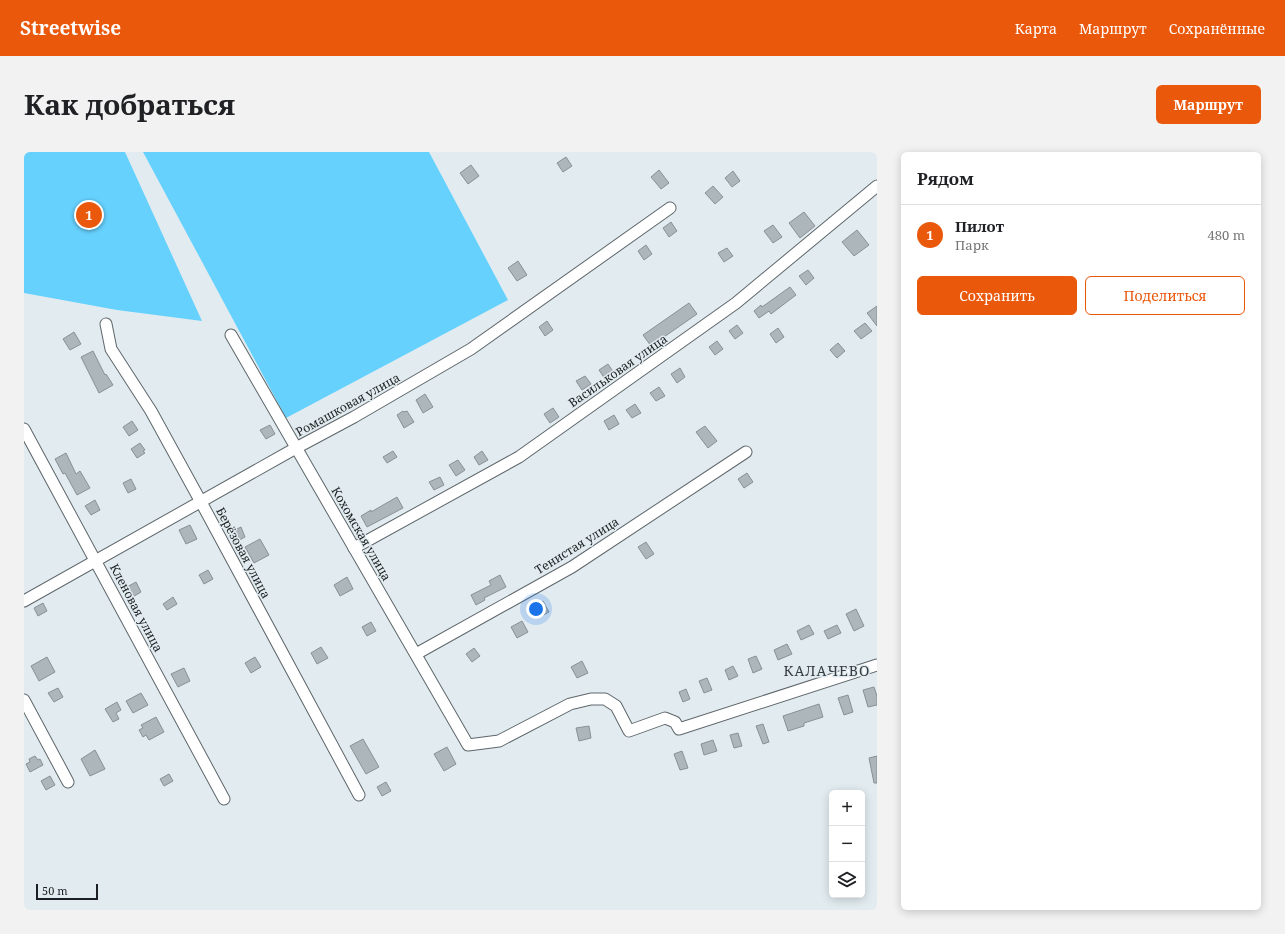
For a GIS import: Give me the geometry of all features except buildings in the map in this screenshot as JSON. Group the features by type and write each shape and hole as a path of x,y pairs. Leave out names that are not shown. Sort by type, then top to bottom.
{"street":[{"name":"Васильковая улица","path":"354,548 519,457 736,303 877,186"},
{"name":"Ромашковая улица","path":"24,601 354,417 471,349 670,208"},
{"name":"Берёзовая улица","path":"106,324 111,349 151,411 359,795"},
{"name":"Кохомская улица","path":"231,335 468,745 499,741 570,704 591,699 605,699 616,706 629,731 665,718 675,722 679,729 877,665"},
{"name":"Кленовая улица","path":"24,429 224,798"},
{"name":"Тенистая улица","path":"416,654 572,567 746,452"},
{"path":"24,700 68,782"}],"shaded area":[{"path":"24,152 125,152 202,321 117,310 24,293"},
{"path":"143,152 429,152 508,300 286,418"}],"place":[{"name":"Пилот","path":"89,215"}],"district":[{"name":"КАЛАЧЕВО","path":"827,671"}]}
